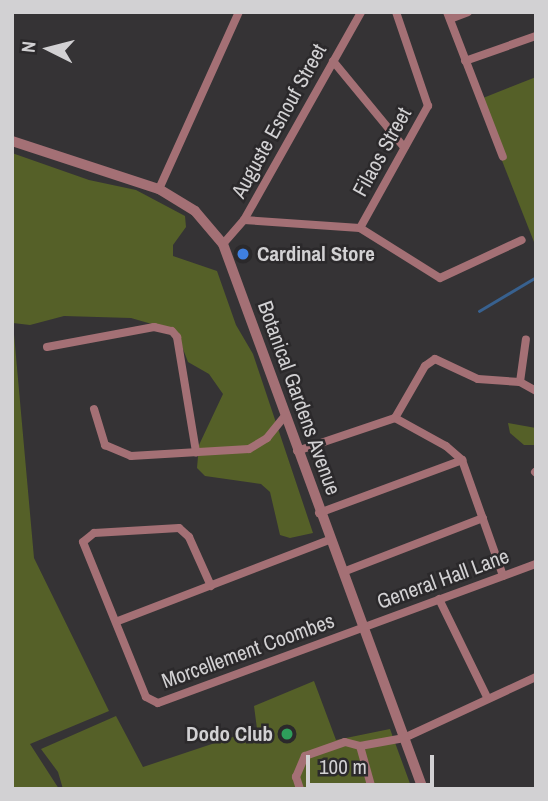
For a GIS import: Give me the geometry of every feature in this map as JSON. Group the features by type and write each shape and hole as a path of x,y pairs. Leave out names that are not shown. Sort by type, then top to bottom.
{"street":[{"path":"159,189 239,12"},
{"name":"Auguste Esnouf Street","path":"223,244 244,220 361,12"},
{"name":"Filaos Street","path":"360,228 428,98 396,12"},
{"path":"468,12 448,16 503,157"},
{"path":"465,61 536,36"},
{"path":"333,61 404,148"},
{"name":"Botanical Gardens Avenue","path":"12,141 159,189 195,211 223,244 319,513 423,789"},
{"path":"244,220 360,228 440,278 522,240"},
{"path":"47,347 154,327 172,331 177,337 196,452"},
{"path":"520,382 526,339"},
{"path":"297,451 395,418 425,366 435,359 478,379 520,382 536,391"},
{"path":"94,409 105,445 116,452 196,452 258,445 285,416"},
{"path":"395,418 463,460 503,576"},
{"path":"319,513 463,460"},
{"path":"343,572 483,518"},
{"name":"Morcellement Coombes","path":"211,586 189,537 179,528 94,533 83,548 118,621 146,697 158,702 363,628"},
{"path":"118,621 329,540"},
{"name":"General Hall Lane","path":"363,628 536,564"},
{"path":"439,599 488,699"},
{"path":"300,789 296,777 305,756 345,742 360,746 404,738 536,677"},
{"path":"360,746 372,789"}],"green space":[{"path":"536,77 536,247 478,100"},
{"path":"12,153 89,180 136,190 185,216 186,227 173,245 173,256 217,271 236,325 253,354 313,533 290,538 280,535 270,492 261,484 205,476 197,468 199,445 223,394 209,374 188,362 176,331 131,318 64,316 30,325 13,323 34,558 109,711 30,744 59,789 12,789"},
{"path":"508,423 536,428 536,445 524,445 510,433"},
{"name":"Dodo Club","path":"314,681 336,740 390,729 412,789 63,789 58,772 41,749 116,716 143,767 257,729 254,706"}],"waterway":[{"path":"479,311 536,277"}],"place":[{"name":"Cardinal Store","path":"243,254"},
{"name":"Dodo Club","path":"287,734"}]}
